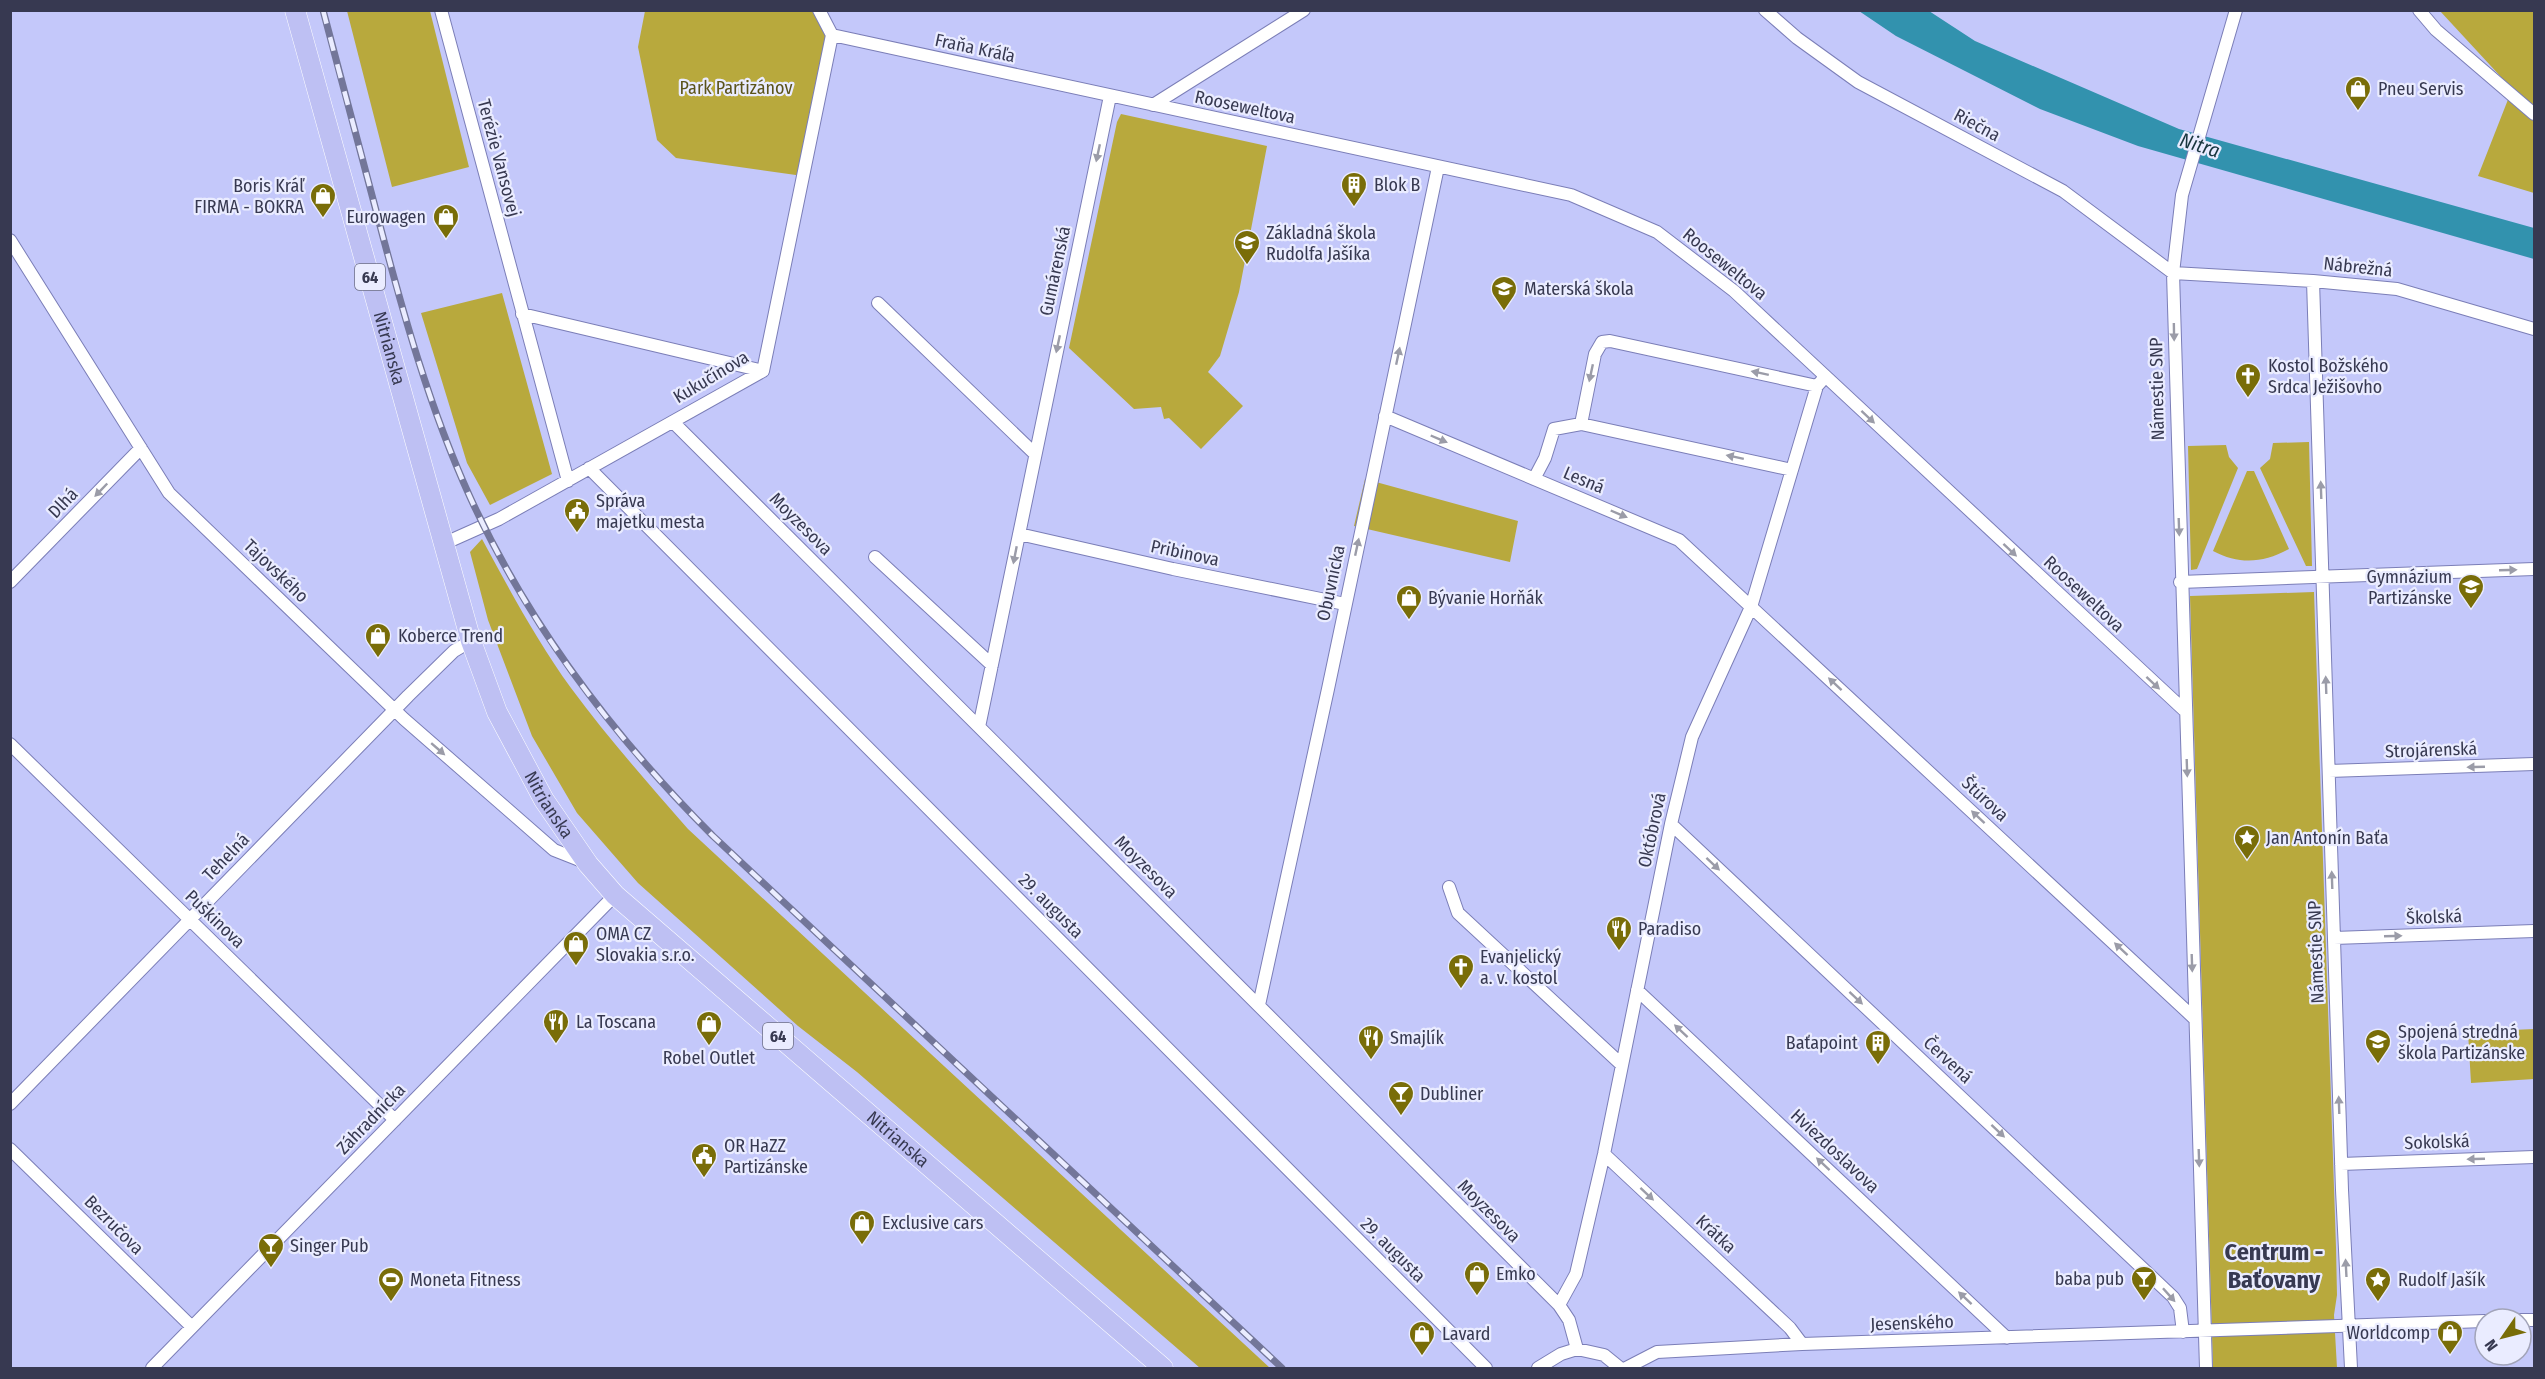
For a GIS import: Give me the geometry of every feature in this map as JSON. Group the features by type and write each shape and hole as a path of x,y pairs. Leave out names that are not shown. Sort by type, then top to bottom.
{"main road":[{"name":"Nitrianska","path":"295,10 471,641 497,712 544,800 588,864 615,895 1163,1368"}],"street":[{"name":"Terézie Vansovej","path":"441,10 568,481"},
{"path":"819,10 832,35"},
{"path":"1153,105 1304,10"},
{"name":"Riečna","path":"1765,10 1797,38 1858,82 2062,191 2173,273"},
{"name":"Námestie SNP","path":"2205,1368 2180,582 2173,273 2182,194 2236,10"},
{"path":"2419,10 2436,30 2535,114"},
{"name":"Kukučínova","path":"443,544 499,519 763,371 832,35"},
{"name":"Fraňa Kráľa","path":"832,35 1110,96"},
{"name":"Rooseweltova","path":"1110,96 1571,195 1657,232 1734,291 1821,381 2184,710"},
{"name":"Gumárenská","path":"979,727 1110,96"},
{"name":"Obuvnícka","path":"1258,1005 1438,167"},
{"name":"Tajovského","path":"10,240 169,493 394,711 554,850 588,864"},
{"name":"Nábrežná","path":"2173,273 2313,281 2397,289 2535,329"},
{"name":"Námestie SNP","path":"2313,281 2341,1164 2351,1368"},
{"path":"878,303 1035,454"},
{"path":"522,314 763,371"},
{"path":"1581,424 1595,354 1602,342 1610,341 1821,381"},
{"name":"Októbrová","path":"1559,1305 1576,1278 1604,1154 1671,824 1692,737 1751,607 1821,381"},
{"name":"Lesná","path":"1385,416 1679,540 1751,607"},
{"name":"Moyzesova","path":"673,422 1559,1305 1569,1320 1577,1349"},
{"path":"1534,479 1545,458 1554,429 1581,424 1792,470"},
{"name":"Dlhá","path":"10,582 141,448"},
{"name":"29. augusta","path":"590,468 1486,1368"},
{"name":"Pribinova","path":"1019,534 1173,569 1345,604"},
{"path":"875,557 992,665"},
{"path":"2180,582 2535,569"},
{"name":"Štúrova","path":"1751,607 2194,1018"},
{"name":"Tehelná","path":"10,1104 394,711 454,651 471,641"},
{"name":"Puškinova","path":"10,744 395,1120"},
{"name":"Strojárenská","path":"2329,771 2535,764"},
{"name":"Červená","path":"1671,824 2173,1297 2180,1308 2183,1332"},
{"path":"1449,887 1458,913 1622,1065"},
{"name":"Záhradnícka","path":"152,1368 615,895"},
{"name":"Školská","path":"2334,938 2535,931"},
{"name":"Hviezdoslavova","path":"1638,990 2007,1338"},
{"name":"Bezručova","path":"10,1149 192,1328"},
{"name":"Krátka","path":"1604,1154 1790,1328 1802,1344"},
{"name":"Sokolská","path":"2341,1164 2535,1157"},
{"path":"2203,1332 2473,1322"},
{"name":"Jesenského","path":"1626,1368 1657,1352 1802,1344 2203,1332"},
{"path":"1538,1368 1561,1354 1577,1349 1604,1355 1620,1368"}],"green space":[{"path":"347,11 430,11 469,167 392,187"},
{"name":"Park Partizánov","path":"645,11 820,11 832,35 803,176 676,158 657,140 638,47"},
{"path":"2440,11 2534,11 2534,108 2514,91"},
{"path":"2509,97 2534,121 2534,193 2478,176"},
{"path":"1121,114 1267,146 1239,292 1220,356 1208,372 1243,406 1201,449 1169,418 1164,419 1161,407 1134,409 1069,348 1117,122"},
{"path":"502,293 552,474 490,505 467,463 421,313"},
{"path":"2309,442 2312,566 2306,566 2260,468 2270,459 2273,443"},
{"path":"2226,445 2229,457 2238,468 2197,569 2191,570 2188,446"},
{"path":"2247,471 2254,471 2289,549 2270,557 2242,560 2223,556 2213,551"},
{"path":"1365,479 1518,521 1510,562 1354,526"},
{"path":"482,539 535,633 571,688 613,742 688,829 1270,1368 1200,1368 857,1072 798,1026 638,883 577,813 532,736 488,620 470,552"},
{"path":"2314,592 2336,1247 2337,1295 2334,1315 2337,1368 2213,1368 2190,596"},
{"path":"2534,1029 2534,1079 2471,1083 2468,1032"}],"water":[{"name":"Nitra","path":"1859,11 1929,11 1975,41 2179,129 2534,228 2534,259 2138,146 2040,109 1896,36"}],"railway":[{"path":"323,10 397,289 429,394 455,463 493,545 546,635 608,719 641,759 713,836 1282,1368"}],"place":[{"name":"Pneu Servis","path":"2358,112"},
{"name":"Blok B","path":"1354,208"},
{"name":"Boris Kráľ FIRMA - BOKRA","path":"323,219"},
{"name":"Eurowagen","path":"446,240"},
{"name":"Základná škola Rudolfa Jašíka","path":"1247,266"},
{"name":"Materská škola","path":"1504,312"},
{"name":"Kostol Božského Srdca Ježišovho","path":"2248,399"},
{"name":"Správa majetku mesta","path":"577,534"},
{"name":"Gymnázium Partizánske","path":"2471,610"},
{"name":"Bývanie Horňák","path":"1409,621"},
{"name":"Koberce Trend","path":"378,659"},
{"name":"Jan Antonín Baťa","path":"2247,861"},
{"name":"Paradiso","path":"1619,952"},
{"name":"OMA CZ Slovakia s.r.o.","path":"576,967"},
{"name":"Evanjelický a. v. kostol","path":"1461,990"},
{"name":"La Toscana","path":"556,1045"},
{"name":"Robel Outlet","path":"709,1047"},
{"name":"Smajlík","path":"1371,1061"},
{"name":"Spojená stredná škola Partizánske","path":"2378,1065"},
{"name":"Baťapoint","path":"1878,1066"},
{"name":"Dubliner","path":"1401,1117"},
{"name":"OR HaZZ Partizánske","path":"704,1179"},
{"name":"Exclusive cars","path":"862,1246"},
{"name":"Singer Pub","path":"271,1269"},
{"name":"Emko","path":"1477,1297"},
{"name":"baba pub","path":"2144,1302"},
{"name":"Moneta Fitness","path":"391,1303"},
{"name":"Rudolf Jašík","path":"2378,1303"},
{"name":"Worldcomp","path":"2450,1356"},
{"name":"Lavard","path":"1422,1357"}],"district":[{"name":"Centrum - Baťovany","path":"2274,1266"}]}
